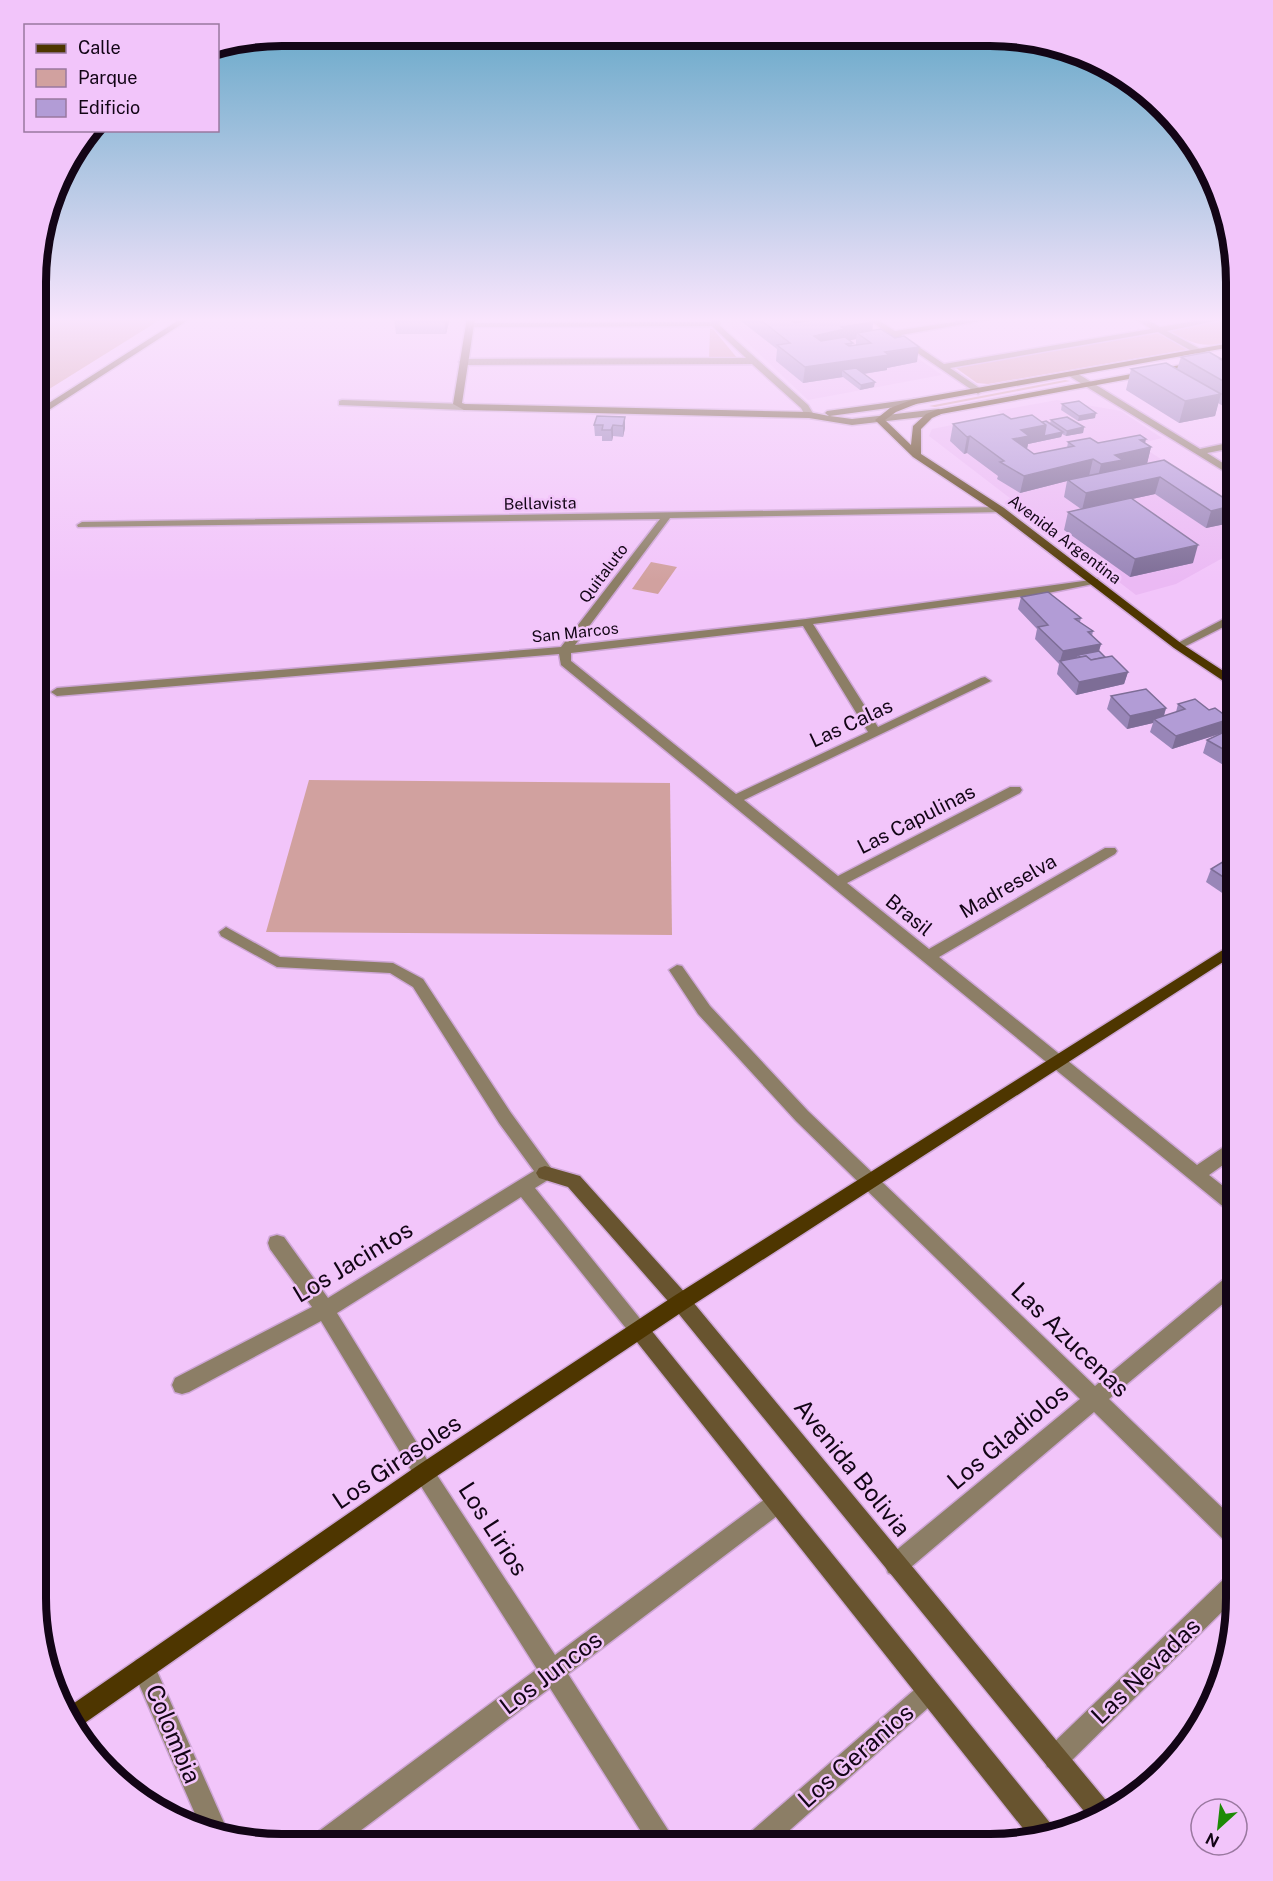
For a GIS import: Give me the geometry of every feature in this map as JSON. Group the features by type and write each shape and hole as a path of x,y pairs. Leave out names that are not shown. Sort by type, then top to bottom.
{"main road":[{"path":"880,420 893,410 904,406"},
{"path":"916,455 916,428 929,416 971,406"},
{"name":"Avenida Argentina","path":"880,420 916,455 1000,510 1178,646 1226,679"},
{"path":"681,1302 868,1180 1226,953"},
{"name":"Los Girasoles","path":"77,1715 424,1473 681,1302"}],"street":[{"path":"427,406 809,415 852,422 939,412"},
{"path":"804,406 809,415"},
{"path":"809,415 883,406"},
{"path":"1123,406 1226,469"},
{"path":"1198,452 1226,446"},
{"name":"Bellavista","path":"81,525 1000,510"},
{"name":"Quitaluto","path":"565,650 667,516"},
{"name":"San Marcos","path":"57,692 565,650 806,622 1048,590 1094,581"},
{"path":"1178,646 1226,621"},
{"path":"806,622 875,733"},
{"name":"Brasil","path":"565,650 565,662 1054,1062 1226,1199"},
{"name":"Las Calas","path":"734,800 985,681"},
{"name":"Las Capulinas","path":"835,883 1015,790"},
{"name":"Madreselva","path":"927,957 1110,851"},
{"path":"226,932 277,963 393,968 418,983 505,1118 545,1173"},
{"name":"Las Azucenas","path":"677,970 704,1010 747,1058 868,1180 1226,1526"},
{"path":"1197,1175 1226,1153"},
{"name":"Los Jacintos","path":"182,1385 325,1310 545,1173"},
{"name":"Avenida Bolivia","path":"545,1173 574,1181 681,1302 1098,1808"},
{"path":"523,1187 1039,1829"},
{"name":"Los Lirios","path":"277,1242 325,1310 424,1473 658,1834"},
{"name":"Los Gladiolos","path":"896,1565 1226,1289"},
{"name":"Los Juncos","path":"336,1834 777,1503"},
{"name":"Las Nevadas","path":"1056,1758 1226,1593"},
{"name":"Colombia","path":"144,1668 211,1823"},
{"name":"Los Geranios","path":"767,1834 929,1692"}],"shaded area":[{"path":"1025,406 1091,406 1121,411 1162,438 1138,444 1226,502 1226,556 1176,584 1136,595 929,436 932,429 1002,415 997,411"}],"green space":[{"path":"651,562 677,567 658,594 632,589"},
{"path":"309,780 670,783 672,935 266,932"}],"building":[{"path":"1065,406 1086,406 1096,413 1079,416"},
{"path":"1003,414 1011,419 1032,415 1046,425 1021,430 1029,436 1013,439 1034,454 1074,446 1068,442 1090,438 1098,443 1140,435 1146,439 1140,440 1151,447 1115,455 1123,460 1101,464 1093,459 1024,476 1000,462 1004,461 970,436 967,437 953,424"},
{"path":"597,416 625,417 623,426 613,425 611,430 602,430 603,425 594,425"},
{"path":"1067,417 1084,427 1067,431 1051,420"},
{"path":"1046,421 1063,432 1044,436 1046,425 1042,422"},
{"path":"1164,460 1226,499 1226,507 1211,511 1160,477 1086,493 1068,480"},
{"path":"1131,498 1198,545 1135,559 1068,512"},
{"path":"1048,592 1081,618 1075,619 1093,631 1088,632 1101,644 1063,651 1038,627 1048,625 1021,597"},
{"path":"1099,651 1105,657 1091,660 1086,656 1078,655"},
{"path":"1086,656 1091,660 1112,656 1128,672 1079,682 1060,661"},
{"path":"1146,689 1166,708 1130,716 1111,696"},
{"path":"1195,699 1209,710 1215,708 1226,716 1226,720 1176,736 1154,719 1185,709 1178,704"},
{"path":"1226,731 1226,751 1207,740"},
{"path":"1226,860 1226,879 1211,869"}]}
